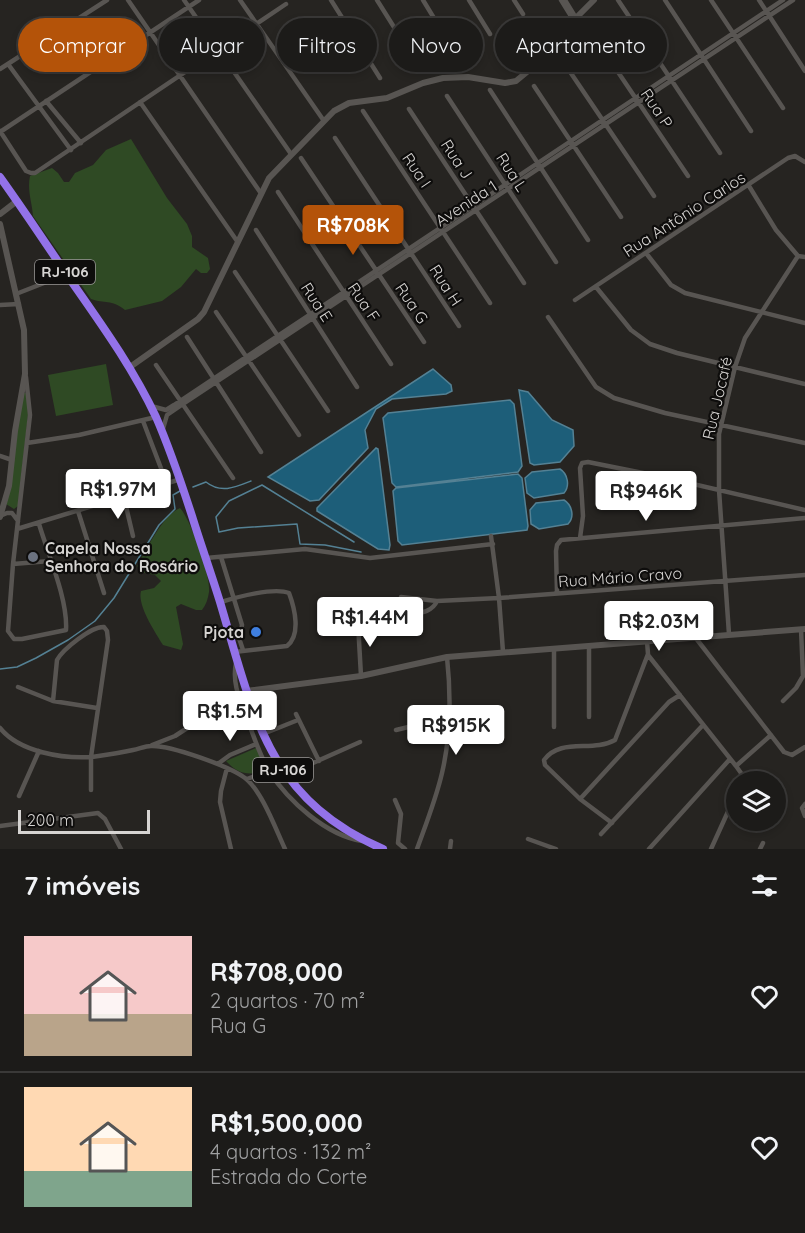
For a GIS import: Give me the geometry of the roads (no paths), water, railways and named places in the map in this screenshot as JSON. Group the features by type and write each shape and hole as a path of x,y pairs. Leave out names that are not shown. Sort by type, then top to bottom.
{"highway":[{"name":"RJ-106","path":"0,177 130,367 156,417 183,486 238,654 242,693 270,750 286,775 326,818 365,842 382,849"}],"street":[{"path":"0,69 107,0"},
{"path":"128,0 260,192"},
{"path":"184,0 196,18"},
{"path":"185,72 35,173 31,173 20,163 0,131 199,0"},
{"path":"240,0 252,18"},
{"path":"331,0 380,78"},
{"path":"377,0 389,19"},
{"path":"423,0 434,18"},
{"path":"469,0 490,34"},
{"path":"514,0 523,14"},
{"path":"563,0 574,18"},
{"path":"576,18 594,0"},
{"path":"618,0 720,153"},
{"path":"665,0 751,131"},
{"path":"711,0 783,108"},
{"path":"759,0 805,71"},
{"name":"Avenida 1","path":"768,14 783,0"},
{"name":"Avenida 1","path":"150,406 166,410 182,402 409,251 440,227 509,189 572,143 734,35 793,0"},
{"path":"265,18 286,4"},
{"path":"265,37 324,121"},
{"path":"8,64 70,150"},
{"path":"234,72 291,154"},
{"path":"130,367 198,319 204,312 260,192 273,173 334,111 349,103 387,98 423,83 443,78 468,77 505,82 516,81 527,72"},
{"path":"570,72 654,196"},
{"name":"Rua P","path":"618,72 688,176"},
{"path":"534,86 621,217"},
{"path":"490,90 588,240"},
{"name":"Rua L","path":"447,96 556,262"},
{"path":"46,101 81,142"},
{"path":"140,102 237,241"},
{"name":"Rua J","path":"409,109 524,283"},
{"name":"Rua I","path":"363,111 490,303"},
{"name":"Rua H","path":"335,138 459,326"},
{"name":"Rua Antônio Carlos","path":"575,300 792,156 805,162"},
{"name":"Rua G","path":"302,158 423,342"},
{"name":"Avenida 1","path":"409,251 444,232 505,184 540,165"},
{"path":"749,186 776,230 798,256 805,257"},
{"name":"Rua F","path":"278,192 391,364"},
{"path":"0,214 17,201"},
{"path":"0,224 24,330 25,374 30,415 13,564 8,632 14,639 66,630 67,619 63,599 39,524"},
{"name":"Rua E","path":"256,230 357,387"},
{"path":"646,253 671,285 684,293 805,323"},
{"name":"Rua Jocafé","path":"729,634 718,490 718,442 735,367 745,339 798,256"},
{"path":"235,272 328,411"},
{"path":"16,294 67,274"},
{"path":"596,287 631,330 650,344 677,353 805,384"},
{"path":"0,305 19,304"},
{"path":"216,312 299,435"},
{"path":"548,317 596,387 607,395 665,413 805,443"},
{"path":"187,337 261,452"},
{"path":"156,365 232,478"},
{"path":"0,517 9,486 25,374"},
{"path":"21,393 24,390 29,393"},
{"name":"Avenida 1","path":"162,432 167,415 182,402"},
{"path":"27,443 79,435 156,417"},
{"path":"144,421 167,484"},
{"path":"0,456 12,459"},
{"path":"580,538 583,516 580,469 582,463 588,462 640,471 805,510"},
{"path":"17,529 167,484 183,486"},
{"path":"124,498 134,536"},
{"path":"4,505 7,509 14,511 20,507"},
{"path":"78,511 104,593"},
{"path":"0,517 12,513 18,521"},
{"path":"557,593 557,545 561,540 805,518"},
{"path":"490,536 493,544 503,652"},
{"path":"206,558 305,549 370,558 493,544"},
{"path":"220,603 234,598 285,591 290,593 295,618 295,637 287,646 238,654 242,625 234,598 221,557"},
{"path":"13,564 50,561"},
{"name":"Rua Mário Cravo","path":"401,597 437,601 499,598 805,575"},
{"path":"406,615 428,610 435,606 437,601"},
{"path":"358,623 361,676"},
{"path":"53,701 57,660 60,655 68,646 98,627 104,627 108,640 91,757 91,790"},
{"path":"0,728 6,735 39,751 91,757 151,746 175,736 242,693 361,676 447,657 803,629 803,676 796,688 783,701"},
{"path":"695,637 788,755 805,747"},
{"path":"612,823 580,799 550,771 544,760 556,749 615,740 648,654 647,641"},
{"path":"589,646 589,717"},
{"path":"554,649 554,728"},
{"path":"648,654 740,771"},
{"path":"417,849 442,773 450,717 447,657"},
{"path":"18,687 53,701 97,708"},
{"path":"242,693 256,744 269,771 303,809 341,834 365,842"},
{"path":"580,799 669,702 680,695"},
{"path":"296,714 319,761"},
{"path":"396,730 450,717"},
{"path":"263,734 298,720"},
{"path":"601,834 703,725"},
{"path":"0,739 6,735"},
{"path":"736,766 771,735"},
{"path":"174,751 175,736"},
{"path":"286,775 360,742"},
{"path":"219,763 230,755 256,744"},
{"path":"151,746 219,763 246,779 262,801 285,849"},
{"path":"19,796 39,751"},
{"path":"649,849 730,759"},
{"path":"228,768 220,802 231,849"},
{"path":"246,779 269,771"},
{"path":"395,800 401,814 398,843 405,849"},
{"path":"803,806 805,816"},
{"path":"0,826 98,813 105,819 121,849"},
{"path":"711,849 726,816"},
{"path":"528,839 556,849"},
{"path":"450,849 451,841"},
{"path":"760,849 763,843"}],"water":[{"path":"433,369 451,385 452,391 446,394 392,399 376,409 365,430 368,448 319,500 310,501 268,477"},
{"path":"519,390 528,392 552,420 573,430 574,446 560,462 534,465 530,463"},
{"path":"510,400 514,404 522,466 518,472 396,487 392,483 383,418 388,413"},
{"path":"376,448 378,449 389,550 378,549 317,511 317,508"},
{"path":"560,469 567,480 564,493 534,498 527,493 525,478 532,472"},
{"path":"518,474 522,478 527,530 402,545 398,541 393,491 396,488"},
{"path":"564,500 572,511 568,524 539,529 531,524 530,510 536,503"}],"waterway":[{"path":"193,487 206,482 223,489 251,481"},
{"path":"354,542 262,485 229,501 216,517 219,532 238,528 297,524 300,544 325,545 361,552"},
{"path":"0,669 17,667 36,658 95,621 114,598 159,525 175,509 173,495 180,491"}],"place":[{"name":"Capela Nossa Senhora do Rosário","path":"33,557"},
{"name":"Pjota","path":"256,632"}]}
